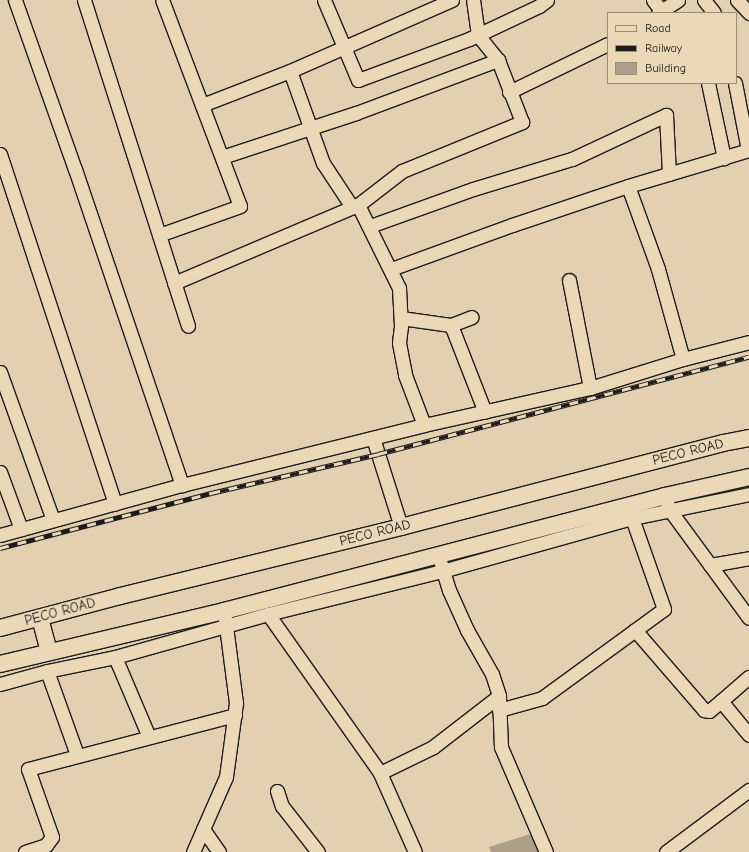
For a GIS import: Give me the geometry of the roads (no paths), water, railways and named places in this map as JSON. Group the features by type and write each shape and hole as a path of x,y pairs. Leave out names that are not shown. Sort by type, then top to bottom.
{"main road":[{"name":"PECO ROAD","path":"0,628 120,596 401,527 723,443 749,438"},
{"path":"0,664 49,652 225,618 439,556 667,502 749,477"},
{"path":"40,618 49,652"}],"street":[{"path":"15,0 75,169 182,485"},
{"path":"84,0 188,326"},
{"path":"159,235 240,206 162,0"},
{"path":"325,0 358,80 478,35 539,6 547,0"},
{"path":"202,106 290,72 452,0"},
{"path":"174,283 355,206 402,171 522,122 509,92 498,60 478,35 473,0"},
{"path":"653,0 661,12 678,0"},
{"path":"704,0 713,12"},
{"path":"737,0 749,13"},
{"path":"509,92 607,44"},
{"path":"222,157 310,127 356,114 498,60"},
{"path":"290,72 323,163 370,226 400,288 401,318 399,343 405,374 424,425"},
{"path":"708,84 724,158"},
{"path":"391,269 512,225 628,186 748,150 735,84"},
{"path":"370,226 473,189 572,159 666,115 669,174"},
{"path":"0,154 115,504"},
{"path":"628,186 658,269 683,359"},
{"path":"569,280 590,388"},
{"path":"401,318 451,325 472,316"},
{"path":"451,325 484,412"},
{"path":"0,535 182,485 424,425 590,388 683,359 749,342"},
{"path":"0,372 53,520"},
{"path":"373,438 401,527"},
{"path":"0,472 21,529"},
{"path":"0,684 47,671 115,657 225,618 268,614 442,571 632,518 667,502 749,494"},
{"path":"667,502 710,565 749,618"},
{"path":"499,710 542,698 664,608 632,518"},
{"path":"439,556 442,571 467,630 492,674 499,696 501,747 546,852"},
{"path":"710,565 749,558"},
{"path":"268,614 380,773 415,852"},
{"path":"193,852 226,777 235,715 236,703 225,618"},
{"path":"635,630 704,710 709,711 749,677"},
{"path":"115,657 149,737"},
{"path":"47,671 77,755"},
{"path":"380,773 433,747 499,696"},
{"path":"721,701 749,735"},
{"path":"25,852 46,845 52,837 28,769 235,715"},
{"path":"666,852 749,790"},
{"path":"277,792 282,806 318,852"},
{"path":"203,829 220,852"}],"railway":[{"path":"0,548 211,493 378,454 749,357"}]}
